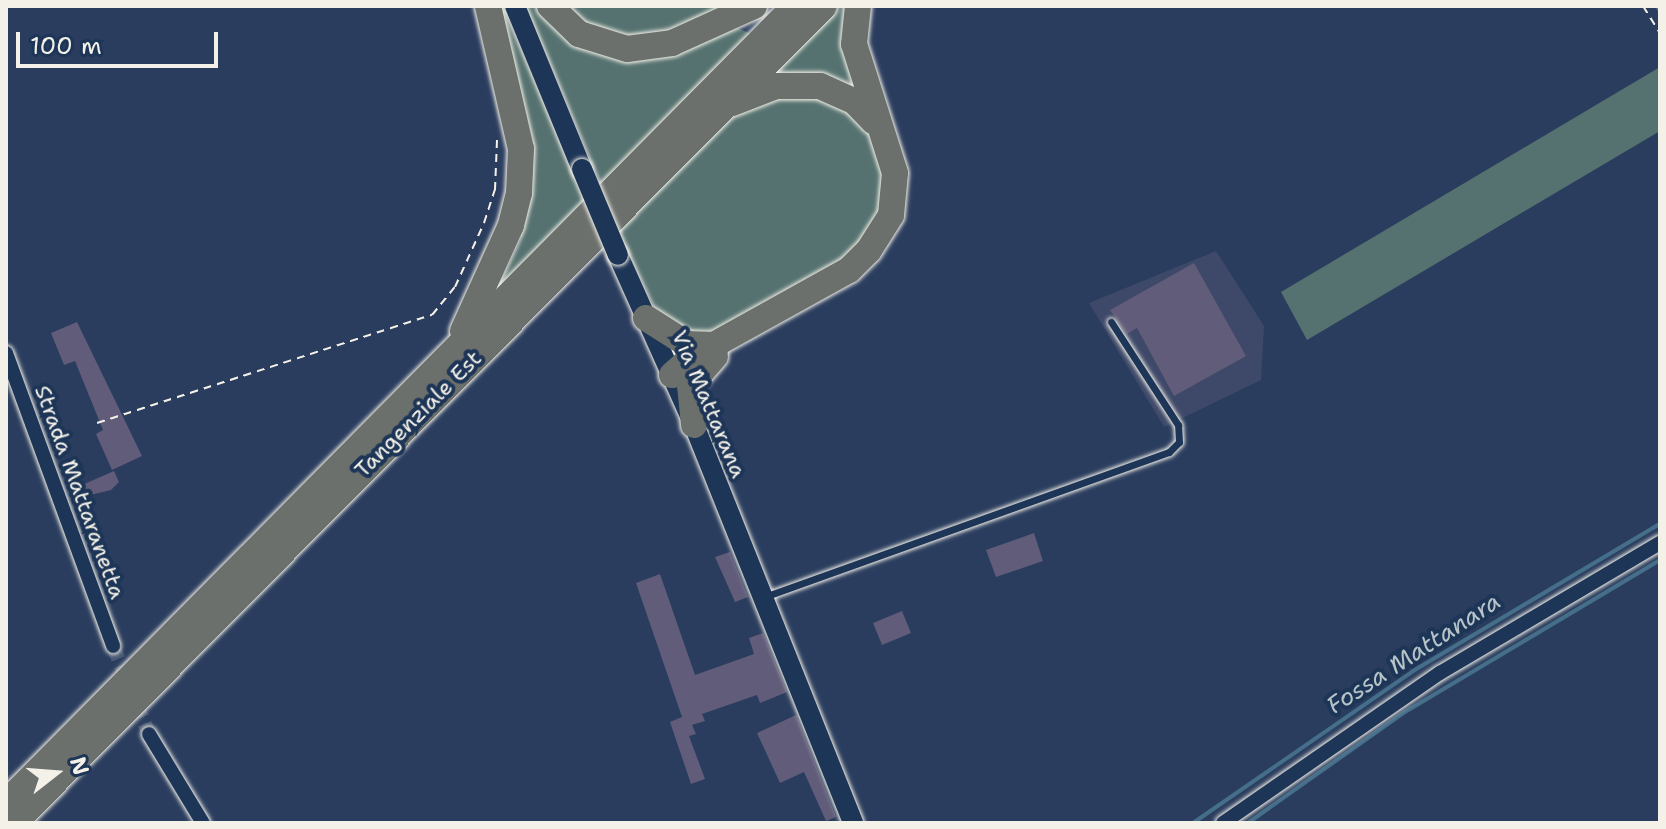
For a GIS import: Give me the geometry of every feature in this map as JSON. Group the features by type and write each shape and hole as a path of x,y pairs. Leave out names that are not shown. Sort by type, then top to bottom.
{"highway":[{"path":"456,346 511,225 519,193 521,149 488,6"},
{"path":"550,6 579,34 627,49 672,43 754,6"},
{"name":"Tangenziale Est","path":"6,803 795,6"},
{"name":"Tangenziale Est","path":"14,823 824,6"},
{"path":"694,425 685,374 692,357 728,341 849,270 869,250 891,215 895,173 854,44 858,6"},
{"path":"722,108 776,86 820,86 854,101 880,130"},
{"path":"646,318 687,344 713,346 728,341"}],"street":[{"name":"Via Mattarana","path":"515,6 646,318 685,374"},
{"name":"Strada Mattaranetta","path":"6,353 113,646"},
{"name":"Via Mattarana","path":"694,425 853,823"},
{"path":"1223,823 1440,673 1660,543"},
{"path":"149,734 203,823"}],"lane":[{"path":"762,598 1169,452 1179,442 1178,425 1111,322"}],"path":[{"path":"1643,6 1660,33"},
{"path":"97,423 432,315 455,287 484,223 495,190 497,136"}],"shaded area":[{"path":"1216,251 1264,326 1261,380 1164,427 1089,303"}],"green space":[{"path":"496,6 503,6 587,206 496,292 520,241 533,174 527,116"},
{"path":"526,6 543,6 598,48 735,27 751,34 602,187"},
{"path":"566,6 747,6 642,38 593,27"},
{"path":"838,6 849,6 858,88 777,78 774,69"},
{"path":"1660,67 1660,131 1307,340 1281,292"},
{"path":"821,95 870,127 887,196 854,255 705,341 658,315 616,228 741,108 751,102"}],"building":[{"path":"1194,263 1246,356 1174,396 1137,328 1127,334 1110,310"},
{"path":"77,322 142,456 112,470 96,434 103,430 75,361 64,365 51,333"},
{"path":"114,471 119,482 111,490 86,496 82,485"},
{"path":"1034,533 1043,561 996,577 986,550"},
{"path":"730,552 748,597 735,602 715,557"},
{"path":"660,574 695,675 754,654 749,638 763,633 787,692 760,703 757,695 702,714 705,721 692,725 696,734 689,736 705,779 691,784 670,722 682,717 636,583"},
{"path":"902,611 911,633 882,645 873,623"},
{"path":"796,715 836,817 826,821 804,772 780,783 757,733"}],"waterway":[{"path":"1657,6 1660,11"},
{"name":"Fossa Mattanara","path":"1193,823 1413,671 1660,524"},
{"path":"1248,823 1405,712 1660,560"}],"tunnel":[{"path":"113,646 149,734"}]}
